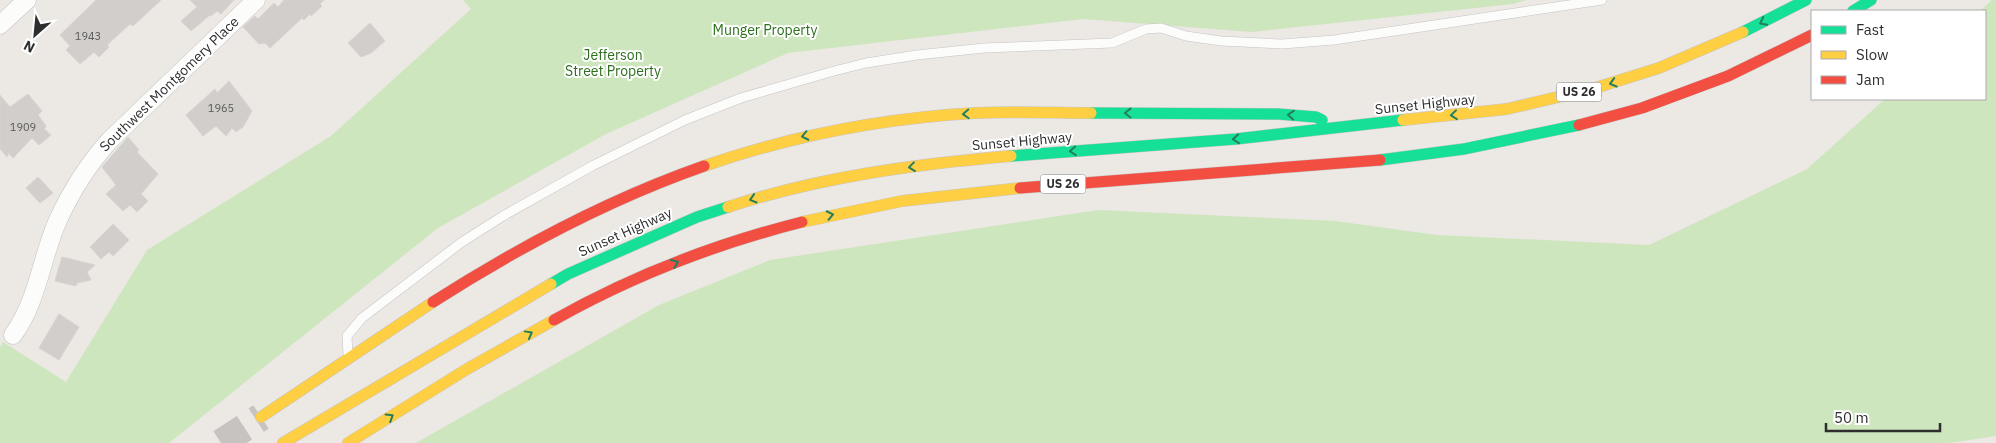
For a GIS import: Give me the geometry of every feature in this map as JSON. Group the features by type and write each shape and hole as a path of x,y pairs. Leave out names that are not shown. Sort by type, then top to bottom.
{"highway":[{"name":"Sunset Highway","path":"283,443 568,274 697,218 755,198 827,182 968,160 1236,139 1507,110 1592,89 1659,68 1703,51 1806,0"},
{"path":"1855,10 1871,0"},
{"name":"US 26","path":"348,443 485,359 588,302 685,258 774,228 875,206 958,194 1374,161 1456,151 1539,137 1683,95 1755,64 1811,36"},
{"path":"261,417 490,266 588,212 679,174 784,140 881,122 978,113 1278,114 1316,117 1336,129"}],"street":[{"path":"0,25 27,0"},
{"name":"Southwest Montgomery Place","path":"12,335 28,309 58,221 91,162 110,140 256,0"}],"lane":[{"path":"349,358 346,344 347,336 362,318 462,242 503,216 592,166 685,120 741,98 776,87 866,63 984,48 1112,43 1146,29 1161,28 1186,36 1220,41 1282,44 1414,29 1485,16 1602,0"}],"green space":[{"path":"463,0 1526,0 1513,4 1252,32 1083,19 788,53 606,134 438,228 169,443 0,443 0,347 3,342 66,382 147,250 331,136 471,9"},
{"path":"1992,0 1996,0 1996,436 1949,443 416,443 659,305 770,260 1098,210 1335,221 1437,235 1649,245 1807,169 1884,100 1986,100 1986,10 1981,10"}],"building":[{"path":"96,0 161,0 133,26 130,24 107,45 109,47 99,57 94,52 80,64 66,50 70,46 60,35"},
{"path":"190,0 234,0 221,14 217,11 191,31 181,21 197,7"},
{"path":"284,0 324,0 320,4 322,6 311,16 310,14 304,20 302,18 270,48 265,43 259,44 243,27 255,16 258,19 274,3 278,7"},
{"path":"370,23 385,41 371,53 361,57 348,43"},
{"path":"229,81 252,111 243,127 236,132 232,128 226,136 216,126 203,136 186,115 215,89 217,93"},
{"path":"28,94 42,111 38,115 46,126 44,129 51,135 39,145 32,138 13,158 9,153 7,157 0,149 0,95 10,107"},
{"path":"128,137 139,150 137,152 158,174 141,194 148,201 137,212 130,205 123,211 106,194 116,185 102,167"},
{"path":"38,177 53,193 40,203 26,188"},
{"path":"113,224 129,240 113,256 109,252 101,259 90,247"},
{"path":"62,257 95,265 87,272 91,280 77,283 76,286 55,281"},
{"path":"59,314 79,327 59,360 39,348"}],"tunnel":[{"path":"221,443 261,417"}],"traffic: fast":[{"path":"1743,32 1806,0"},
{"path":"1855,10 1871,0"},
{"path":"1091,113 1278,114 1316,117 1322,120"},
{"path":"1011,156 1236,139 1403,120"},
{"path":"1380,160 1464,149 1579,125"},
{"path":"551,284 568,274 697,217 728,207"}],"traffic: slow":[{"path":"1403,120 1507,109 1592,89 1659,68 1743,32"},
{"path":"704,166 804,137 907,119 990,112 1091,113"},
{"path":"728,207 797,187 868,173 939,163 1011,156"},
{"path":"802,222 902,201 1020,188"},
{"path":"283,443 551,284"},
{"path":"261,417 433,302"},
{"path":"348,443 467,369 554,320"}],"traffic: jam":[{"path":"1579,125 1642,108 1728,76 1811,35"},
{"path":"1020,188 1380,160"},
{"path":"433,302 498,262 564,226 598,209 704,166"},
{"path":"554,320 644,275 738,240 802,222"}],"park label":[{"name":"Munger Property","path":"765,30"},
{"name":"Jefferson Street Property","path":"613,64"}]}
